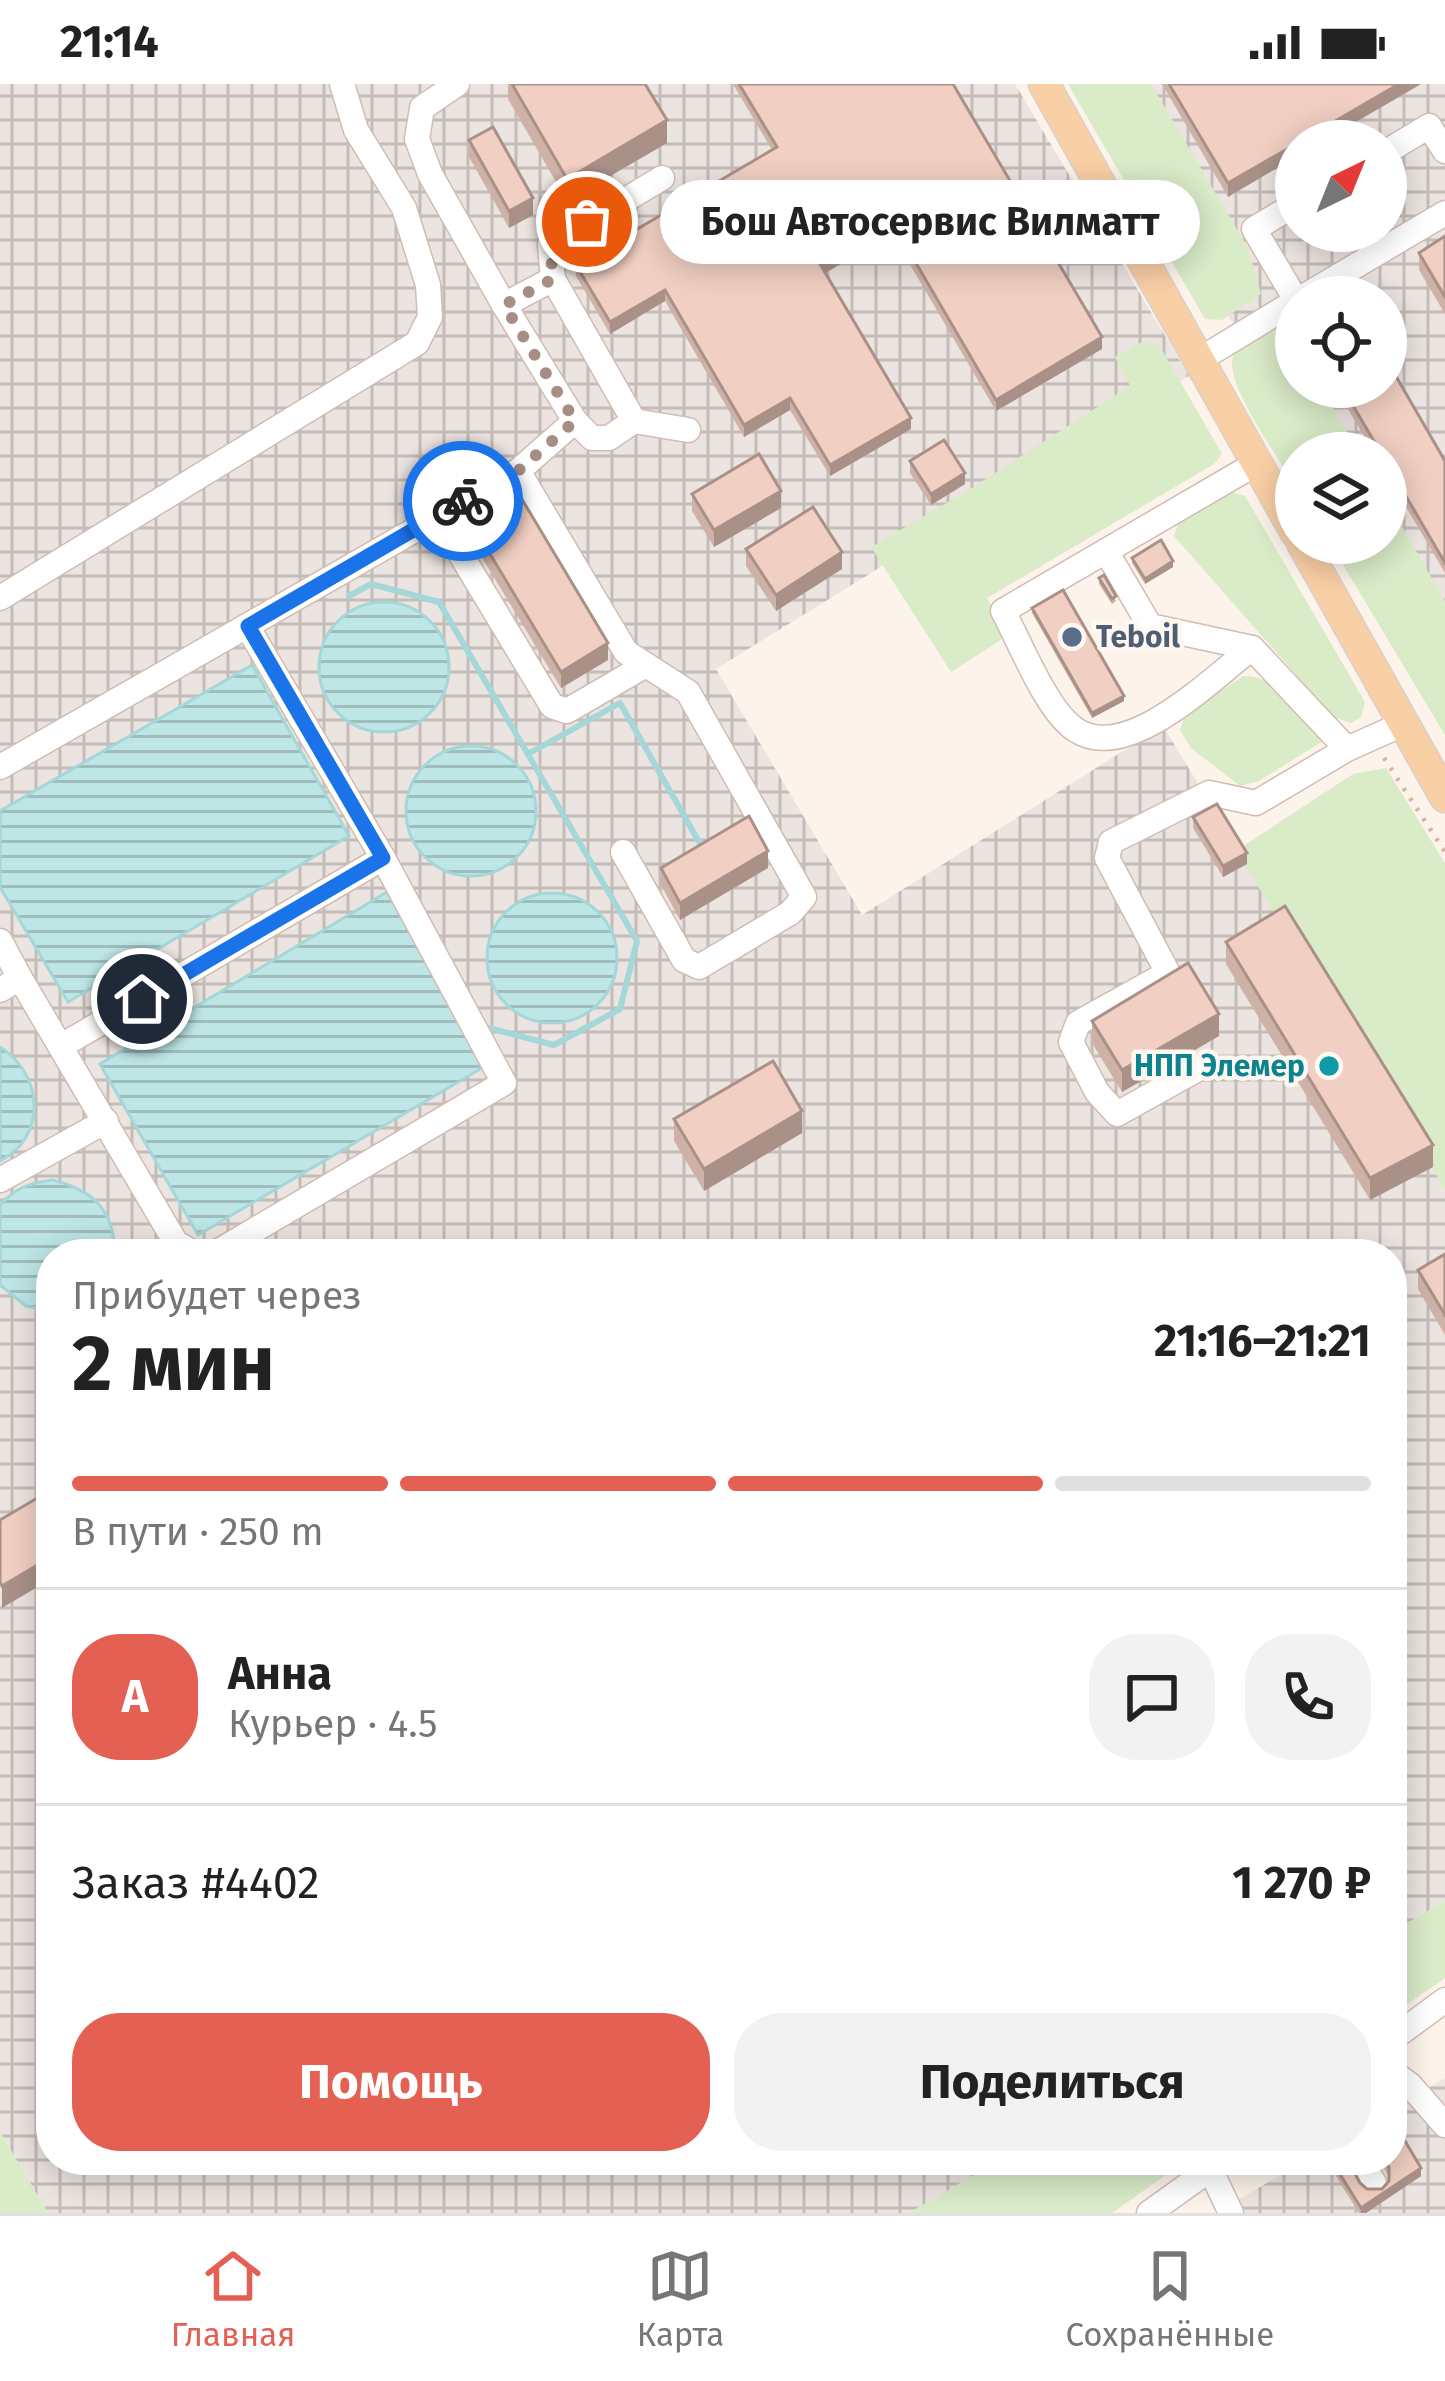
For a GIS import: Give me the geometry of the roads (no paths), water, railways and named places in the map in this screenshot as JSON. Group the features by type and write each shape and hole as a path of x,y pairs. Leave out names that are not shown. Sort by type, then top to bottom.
{"main road":[{"path":"1044,84 1275,495"},
{"path":"1314,564 1445,797"}],"street":[{"path":"0,598 417,343 430,316 428,285 404,208 356,130 342,84"},
{"path":"457,84 422,108 417,139 430,175 575,421 592,438 609,438 634,421 688,430"},
{"path":"1407,140 1430,126 1445,151"},
{"path":"634,421 553,279 550,244 662,178"},
{"path":"1337,276 1445,213"},
{"path":"1275,216 1254,229 1284,276"},
{"path":"504,305 553,279"},
{"path":"1199,360 1275,313"},
{"path":"0,767 518,471 575,421"},
{"path":"1252,648 1154,724 1114,739 1077,732 1055,707 1003,611 1257,463"},
{"path":"518,471 626,652 688,692 804,897 790,913 699,967 684,960 623,852"},
{"path":"437,515 552,706 567,711 646,665"},
{"path":"1106,551 1150,626 1252,648 1347,749"},
{"path":"239,1239 504,1082 383,858 248,626"},
{"path":"1205,1064 1117,1114 1097,1092 1072,1042 1078,1023 1168,973 1107,858 1111,842 1209,793 1256,803 1347,749 1403,724"},
{"path":"62,1046 383,858"},
{"path":"0,941 10,984 62,1046 174,1239"},
{"path":"0,1180 106,1121"},
{"path":"1407,2028 1445,2000"},
{"path":"1407,2083 1445,2125"},
{"path":"1149,2213 1202,2175"},
{"path":"1219,2175 1231,2213"},
{"path":"1369,2175 1374,2183"}],"water":[{"path":"384,602 409,607 430,621 444,642 449,667 444,692 430,713 409,727 384,732 359,727 338,713 324,692 319,667 324,642 338,621 359,607"},
{"path":"252,665 349,836 68,1002 0,887 0,811"},
{"path":"471,746 496,751 517,765 531,786 536,811 531,836 517,857 496,871 471,876 446,871 425,857 411,836 406,811 411,786 425,765 446,751"},
{"path":"387,892 487,1065 198,1235 100,1064"},
{"path":"552,893 577,898 598,912 612,933 617,958 612,983 598,1004 577,1018 552,1023 527,1018 506,1004 492,983 487,958 492,933 506,912 527,898"},
{"path":"0,1047 25,1073 34,1105 26,1136 0,1161"},
{"path":"52,1180 90,1196 106,1215 114,1239 36,1239 36,1308 26,1306 0,1285 0,1205 11,1194"}],"waterway":[{"path":"349,596 371,584 439,602 637,941 620,1009 554,1045 485,1027 483,1022"},
{"path":"528,754 620,703 699,842"}],"place":[{"name":"Бош Автосервис Вилматт","path":"587,222"},
{"name":"Teboil","path":"1072,637"},
{"name":"НПП Элемер","path":"1329,1066"}]}
